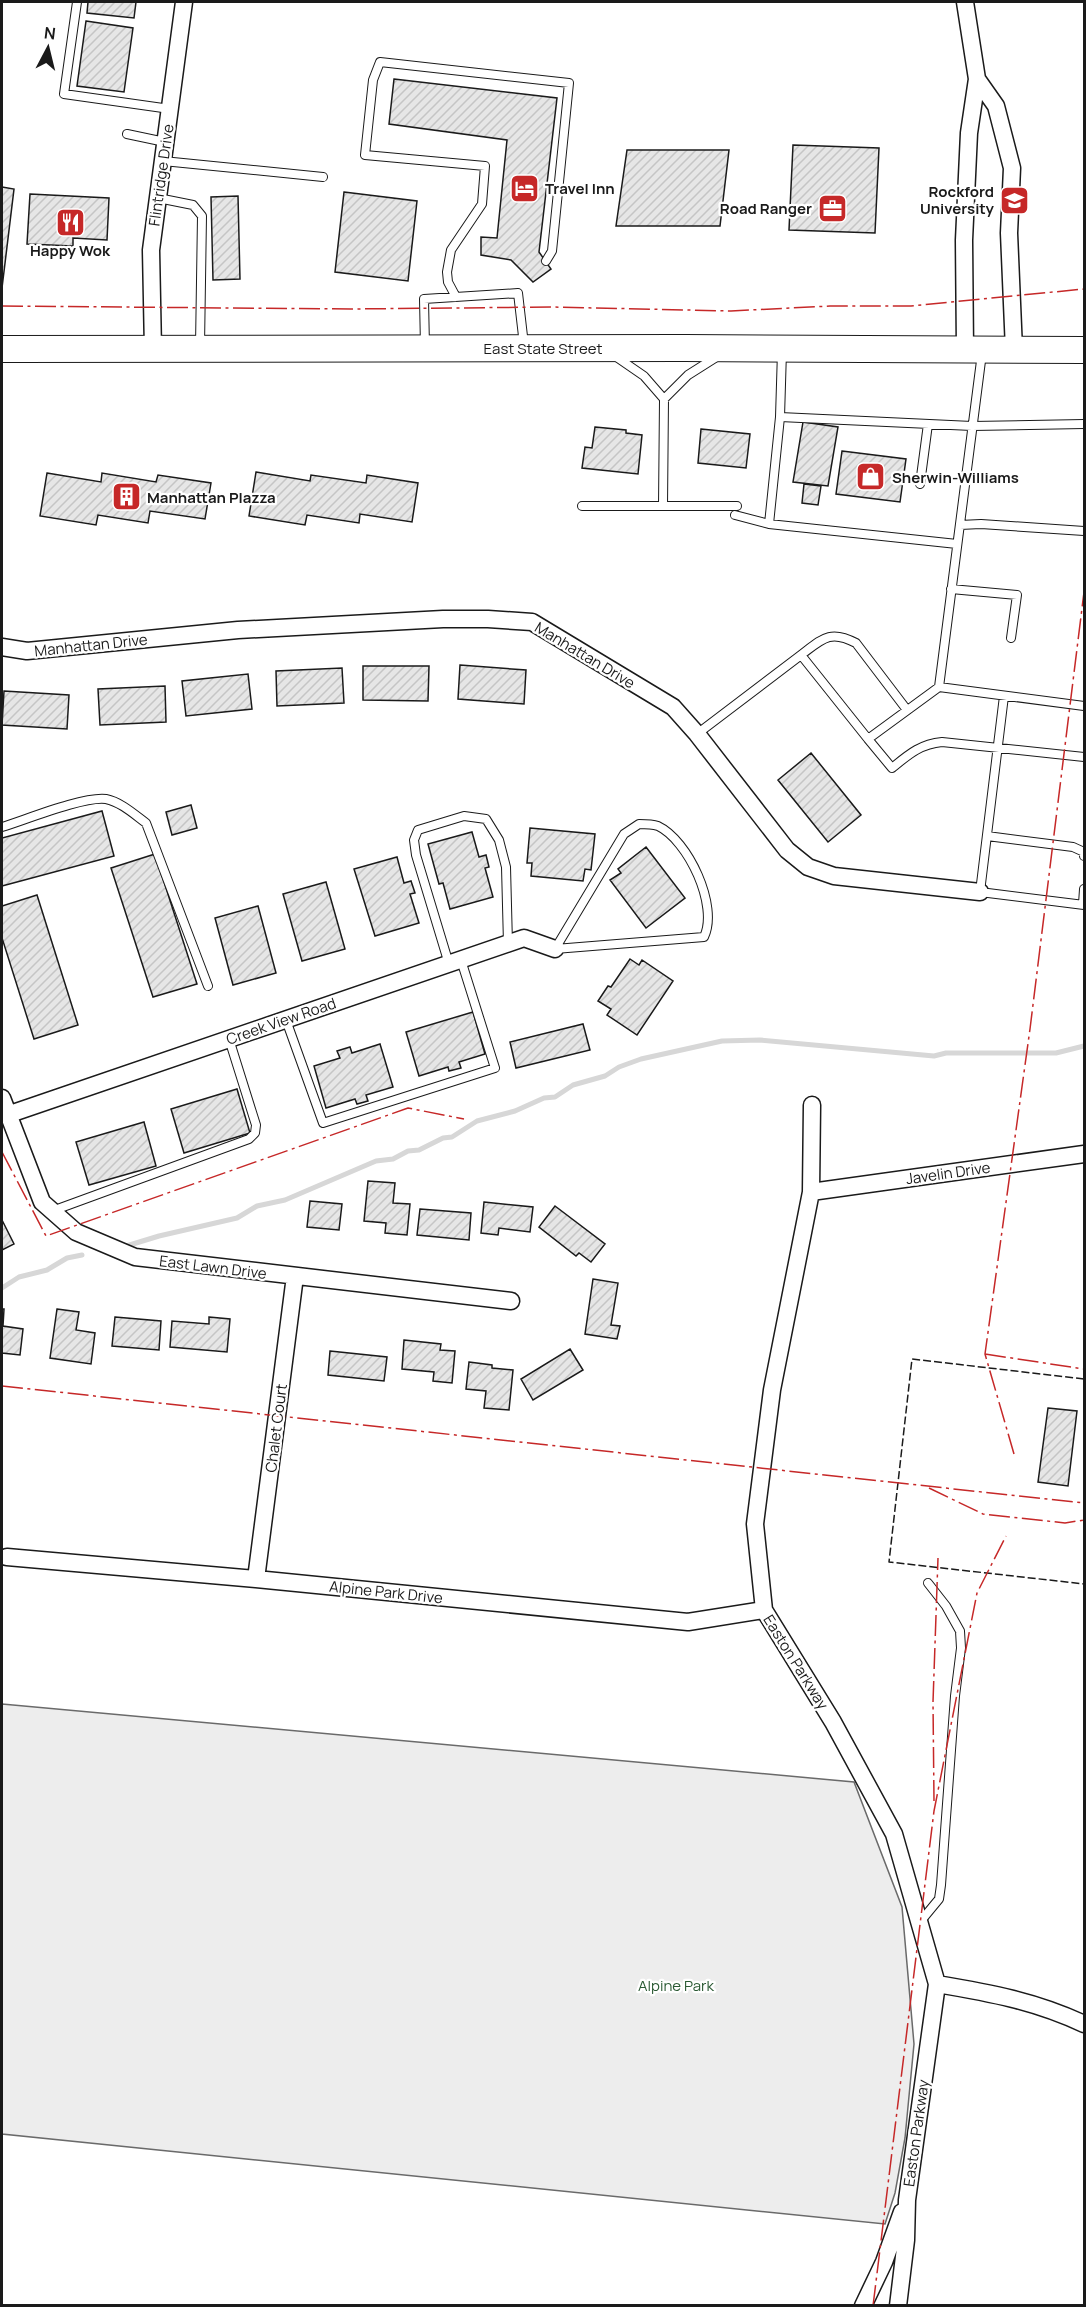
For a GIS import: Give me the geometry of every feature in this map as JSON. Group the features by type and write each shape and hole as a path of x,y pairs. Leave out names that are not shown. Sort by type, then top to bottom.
{"main road":[{"name":"East State Street","path":"2,349 731,348 1084,351"}],"street":[{"name":"Flintridge Drive","path":"153,350 151,250 184,2"},
{"path":"964,2 977,79 969,145 964,240 974,350"},
{"path":"977,79 996,106 1012,168 1009,233 1014,350"},
{"name":"Manhattan Drive","path":"2,647 27,651 238,630 443,619 532,622 673,707 697,734 787,850 808,867 834,876 980,892"},
{"name":"Creek View Road","path":"7,1115 524,938 555,949"},
{"name":"East Lawn Drive","path":"2,1098 42,1202 76,1233 135,1257 511,1301"},
{"name":"Easton Parkway","path":"812,1105 811,1192 772,1390 755,1524 764,1610 833,1722 894,1834 937,1984 907,2200 906,2240 898,2306"},
{"name":"Javelin Drive","path":"811,1192 1084,1154"},
{"name":"Chalet Court","path":"256,1579 295,1276"},
{"name":"Alpine Park Drive","path":"7,1557 688,1622 764,1610"},
{"path":"937,1984 1003,1995 1053,2009 1084,2024"},
{"name":"Easton Parkway","path":"862,2306 884,2262 907,2200"}],"lane":[{"path":"77,2 64,94 170,110"},
{"path":"456,297 448,282 447,273 451,250 482,204 485,166 365,155 373,80 380,63 569,83 552,251 546,261"},
{"path":"127,134 165,142"},
{"path":"163,161 323,177"},
{"path":"158,198 193,205 202,216 200,350"},
{"path":"425,349 424,299 518,293 524,348"},
{"path":"604,348 644,376 664,399 663,506"},
{"path":"664,399 688,375 731,348"},
{"path":"769,524 780,417 782,349"},
{"path":"939,687 972,426 974,350"},
{"path":"780,417 972,426 1084,424"},
{"path":"920,484 928,424"},
{"path":"582,506 663,506 736,511 769,524 957,544"},
{"path":"960,525 1084,531"},
{"path":"951,589 1017,595 1011,638"},
{"path":"697,734 825,637 845,637 856,643 907,710"},
{"path":"801,655 892,768 916,749 928,743 942,742 1084,757"},
{"path":"868,739 939,687 1084,706"},
{"path":"1004,696 980,892 1084,904 1084,889"},
{"path":"2,827 86,801 107,800 147,823 208,986"},
{"path":"286,1020 322,1123 495,1068 416,855 414,840 418,830 464,816 486,819 500,840 506,867 507,944"},
{"path":"639,824 655,825 665,830 686,852 698,873 703,890 708,916 708,930 704,937 555,949 613,851 631,827 639,824"},
{"path":"987,836 1073,847 1084,852 1084,856"},
{"path":"52,1211 249,1139 255,1132 256,1125 229,1039"},
{"path":"920,1923 939,1899 961,1648 960,1631 946,1606 928,1583"}],"green space":[{"name":"Alpine Park","path":"2,1704 854,1782 902,1907 914,2044 905,2138 895,2193 885,2224 2,2134"}],"building":[{"path":"88,2 136,2 134,18 87,13"},
{"path":"86,21 133,28 124,92 77,86"},
{"name":"Travel Inn","path":"394,79 557,98 539,252 551,269 533,282 511,260 481,255 481,237 497,238 507,140 389,124"},
{"name":"Road Ranger","path":"793,145 879,148 875,233 789,230"},
{"path":"627,150 729,150 720,226 616,226"},
{"path":"2,187 14,189 2,288"},
{"path":"344,192 417,201 408,281 335,272"},
{"path":"30,194 109,198 107,240 73,238 73,246 27,244"},
{"path":"238,196 240,279 213,280 211,197"},
{"path":"803,422 838,427 828,486 793,482"},
{"path":"595,427 626,430 626,433 642,435 638,474 582,468 585,447 592,448"},
{"path":"701,429 750,434 746,468 698,463"},
{"name":"Sherwin-Williams","path":"842,451 906,459 900,502 836,494"},
{"path":"256,472 310,481 311,475 366,483 367,475 418,483 412,522 360,514 359,523 307,515 305,525 249,516"},
{"name":"Manhattan Plazza","path":"47,473 101,482 102,473 156,482 158,475 211,483 205,519 150,511 148,523 98,515 96,525 40,516"},
{"path":"804,484 821,486 818,505 802,503"},
{"path":"460,665 526,670 524,704 458,699"},
{"path":"363,666 429,666 428,701 363,700"},
{"path":"342,668 344,703 277,706 276,671"},
{"path":"248,674 252,709 186,716 182,681"},
{"path":"165,686 166,722 100,725 98,689"},
{"path":"4,691 69,695 67,729 2,725"},
{"path":"811,753 861,815 828,842 778,780"},
{"path":"191,805 197,828 172,835 166,812"},
{"path":"102,811 114,856 2,886 2,838"},
{"path":"530,828 595,834 591,870 585,869 583,881 531,876 532,863 527,863"},
{"path":"472,832 479,857 486,855 489,867 485,868 493,897 450,909 443,883 439,884 428,844"},
{"path":"646,847 685,898 646,928 610,880 621,873 618,869"},
{"path":"155,854 197,984 153,997 111,868"},
{"path":"397,857 404,883 411,881 415,893 410,894 419,923 375,936 354,869"},
{"path":"326,882 345,949 302,961 283,894"},
{"path":"37,895 78,1025 34,1039 2,938 2,906"},
{"path":"258,906 276,973 233,985 215,918"},
{"path":"630,959 639,965 642,960 673,981 637,1035 607,1015 611,1009 598,1001 608,986 611,987"},
{"path":"473,1012 485,1054 459,1062 461,1068 449,1071 448,1067 419,1076 406,1032"},
{"path":"583,1024 590,1050 516,1068 510,1042"},
{"path":"380,1044 393,1087 366,1095 368,1101 357,1104 355,1099 326,1108 314,1066 340,1058 337,1051 350,1047 352,1053"},
{"path":"237,1089 250,1133 184,1153 171,1109"},
{"path":"144,1122 156,1166 89,1185 76,1142"},
{"path":"368,1181 395,1183 393,1203 410,1204 407,1235 385,1233 386,1223 364,1221"},
{"path":"310,1201 342,1204 339,1230 307,1227"},
{"path":"484,1202 533,1207 530,1232 499,1228 498,1235 481,1233"},
{"path":"555,1206 605,1244 591,1262 579,1253 576,1256 539,1227"},
{"path":"420,1209 471,1213 469,1240 417,1235"},
{"path":"2,1220 14,1244 2,1250"},
{"path":"593,1279 618,1283 611,1325 620,1326 617,1339 585,1334"},
{"path":"2,1309 4,1309 3,1326 23,1329 20,1355 2,1353"},
{"path":"57,1309 79,1312 76,1330 95,1333 91,1364 50,1358"},
{"path":"115,1317 161,1321 159,1350 112,1346"},
{"path":"209,1317 230,1319 227,1352 170,1347 172,1321 209,1324"},
{"path":"404,1340 441,1344 440,1350 455,1351 452,1383 433,1381 434,1372 402,1369"},
{"path":"570,1349 583,1370 533,1400 521,1379"},
{"path":"330,1351 387,1357 384,1381 328,1375"},
{"path":"469,1362 513,1370 509,1410 484,1408 486,1391 466,1389"},
{"path":"1048,1408 1077,1411 1068,1486 1038,1482"}],"waterway":[{"path":"123,1247 237,1218 257,1206 285,1200 376,1161 393,1159 408,1151 419,1150 443,1138 452,1137 477,1121 515,1111 544,1098 555,1097 573,1085 605,1076 619,1067 641,1059 722,1041 760,1040 934,1056 946,1053 1056,1053 1084,1046"},
{"path":"2,1288 19,1277 47,1270 67,1258 82,1255"}],"fence":[{"path":"1084,1379 912,1359 889,1562 1084,1584"}],"power":[{"path":"2,306 351,309 552,307 731,311 830,306 911,306 1084,289"},
{"path":"1014,1454 985,1354 1030,1029 1084,592"},
{"path":"2,1152 46,1236 408,1108 464,1119"},
{"path":"985,1354 1084,1369"},
{"path":"2,1386 1084,1503"},
{"path":"929,1488 983,1514 1065,1523 1084,1520"},
{"path":"873,2306 934,1811 977,1593 1006,1536"},
{"path":"934,1801 933,1702 938,1558"}],"place":[{"name":"Travel Inn","path":"524,188"},
{"name":"Rockford University","path":"1015,200"},
{"name":"Road Ranger","path":"833,208"},
{"name":"Happy Wok","path":"70,223"},
{"name":"Sherwin-Williams","path":"871,477"},
{"name":"Manhattan Plazza","path":"126,497"}]}
